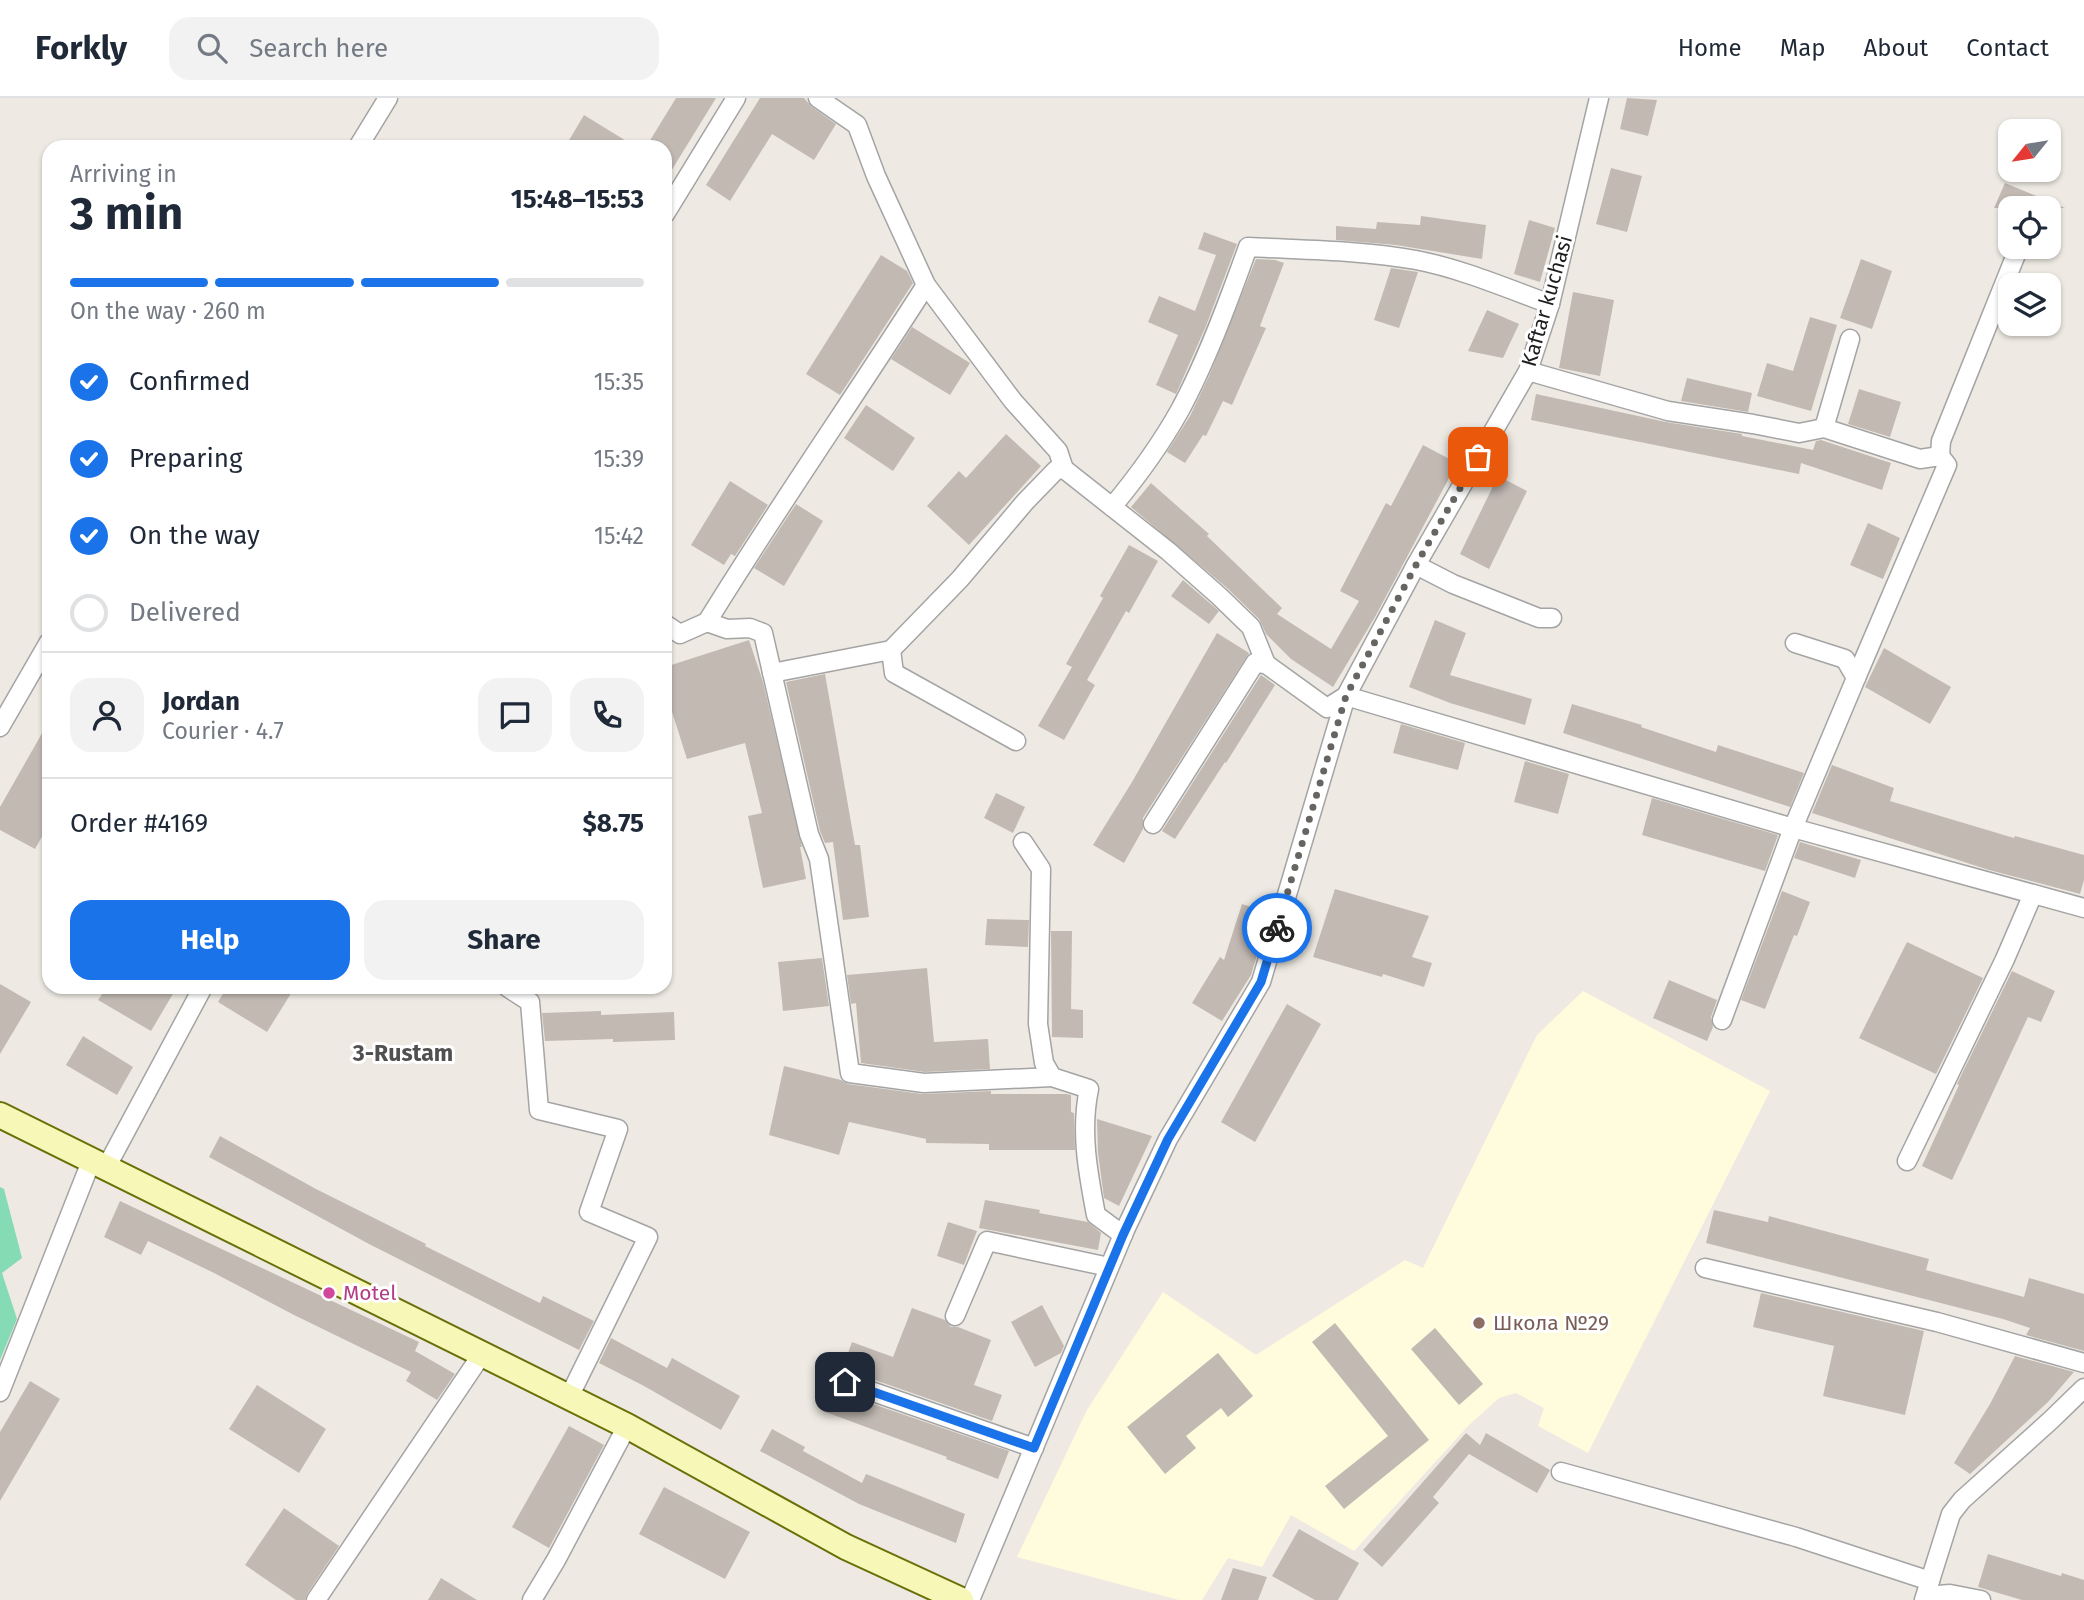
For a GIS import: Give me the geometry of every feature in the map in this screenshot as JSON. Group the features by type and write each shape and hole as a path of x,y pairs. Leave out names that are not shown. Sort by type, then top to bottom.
{"main road":[{"path":"0,1115 627,1426 846,1547 961,1600"}],"street":[{"path":"362,140 388,98"},
{"path":"672,203 736,98"},
{"path":"818,98 857,125 876,176 926,285 1013,401 1058,451 1064,469 1168,551 1243,619 1251,627 1266,664"},
{"name":"Kaftar kuchasi","path":"970,1600 1123,1235 1168,1139 1261,982 1346,696 1416,565 1528,371 1550,304 1600,98"},
{"path":"1112,507 1136,477 1180,410 1221,319 1248,247 1349,251 1417,261 1480,278 1550,304"},
{"path":"1722,1020 1793,828 1947,465 1940,456 1941,441 2014,259"},
{"path":"672,629 680,634 707,622 926,285"},
{"path":"1824,428 1850,339"},
{"path":"1528,371 1668,411 1799,433 1824,428 1920,459 1940,456"},
{"path":"772,673 891,650 960,579 1025,502 1056,470 1064,469"},
{"path":"1416,565 1453,584 1539,618 1552,618"},
{"path":"707,622 727,629 750,628 763,634 808,834 819,859 850,1073 923,1083 1052,1077 1089,1089 1084,1111 1086,1162 1097,1215 1123,1235"},
{"path":"1795,643 1845,659 1856,678"},
{"path":"891,650 894,673 1016,741"},
{"path":"0,727 42,654"},
{"path":"1153,824 1255,663 1266,664 1327,708 1346,696 1793,828 2084,908"},
{"path":"1023,842 1041,869 1038,1024 1044,1063 1052,1077"},
{"path":"1907,1160 2005,959 2033,894"},
{"path":"0,1392 100,1163 199,994"},
{"path":"518,994 530,1002 539,1110 618,1129 589,1212 648,1237 569,1397"},
{"path":"955,1316 987,1241 1110,1267"},
{"path":"1705,1268 1937,1322 2084,1363"},
{"path":"316,1600 482,1354"},
{"path":"845,1382 1034,1448"},
{"path":"1927,1592 1951,1514 1962,1500 2084,1388"},
{"path":"532,1600 627,1426"},
{"path":"1561,1472 1796,1537 1927,1592 1981,1600"}],"shaded area":[{"name":"Школа №29","path":"1583,991 1770,1091 1588,1453 1538,1426 1544,1408 1516,1393 1499,1398 1468,1426 1354,1551 1291,1515 1262,1567 1228,1558 1202,1600 1179,1600 1017,1557 1087,1410 1163,1292 1256,1355 1405,1260 1423,1268 1537,1035"}],"green space":[{"path":"0,1187 4,1189 22,1258 2,1273 17,1319 0,1360"}],"building":[{"path":"676,98 716,98 672,170 672,140 650,140"},
{"path":"760,98 804,98 836,124 814,160 772,134 730,201 706,185"},
{"path":"1627,98 1657,100 1648,136 1620,129"},
{"path":"584,115 625,140 569,140"},
{"path":"1611,168 1642,176 1627,232 1596,224"},
{"path":"2005,183 2036,196 1999,196"},
{"path":"1421,216 1486,225 1482,259 1396,245 1336,240 1336,226 1376,229 1377,222 1420,225"},
{"path":"1529,220 1555,228 1540,282 1514,274"},
{"path":"1204,232 1237,244 1206,326 1176,394 1156,385 1178,335 1148,322 1159,296 1195,311 1216,255 1198,249"},
{"path":"881,255 907,271 913,283 840,395 806,374"},
{"path":"1256,259 1284,263 1260,326 1266,328 1232,405 1223,401 1206,436 1203,435 1185,463 1167,452 1190,416 1209,376"},
{"path":"1861,259 1892,271 1872,329 1840,318"},
{"path":"1391,268 1418,272 1399,328 1374,320"},
{"path":"1573,292 1614,300 1600,376 1559,368"},
{"path":"1487,310 1519,324 1503,358 1468,351"},
{"path":"1810,317 1837,325 1811,411 1757,396 1767,363 1793,371"},
{"path":"912,327 970,363 950,395 891,359"},
{"path":"1687,378 1752,393 1748,412 1681,401"},
{"path":"1859,389 1901,402 1890,437 1848,424"},
{"path":"1536,394 1813,450 1816,441 1821,440 1891,463 1882,490 1801,463 1799,474 1531,420"},
{"path":"866,405 915,438 893,471 844,438"},
{"path":"1006,434 1041,466 969,545 927,506 959,471 966,478"},
{"path":"1423,445 1457,463 1375,617 1333,687 1291,659 1266,634 1259,619 1227,588 1131,507 1151,483 1209,534 1207,536 1282,608 1277,614 1331,649 1359,601 1340,591 1386,503 1391,506"},
{"path":"1498,476 1527,491 1489,569 1460,554"},
{"path":"730,481 768,505 735,556 731,554 724,565 691,545"},
{"path":"796,504 823,521 784,586 754,568"},
{"path":"1868,523 1900,538 1883,579 1850,565"},
{"path":"1129,545 1158,561 1087,680 1095,685 1064,740 1038,726 1072,667 1066,664"},
{"path":"1183,580 1219,611 1209,624 1171,596"},
{"path":"1435,620 1466,633 1450,675 1532,699 1525,725 1450,703 1409,687"},
{"path":"1217,633 1249,653 1143,818 1143,829 1124,863 1093,845"},
{"path":"749,640 763,682 802,847 806,879 763,888 748,816 762,813 745,743 687,759 672,712 672,665"},
{"path":"1884,648 1951,687 1930,724 1865,687"},
{"path":"825,674 855,845 860,845 869,917 843,920 833,842 825,843 820,831 786,682"},
{"path":"1261,675 1275,685 1175,839 1162,831"},
{"path":"1572,704 1642,725 1641,727 1716,752 1718,745 1804,773 1790,807 1563,733"},
{"path":"1401,724 1465,743 1458,770 1393,753"},
{"path":"42,733 42,836 35,849 0,830 0,807"},
{"path":"1525,761 1569,774 1558,814 1514,802"},
{"path":"1832,765 1894,788 1890,801 2014,838 2015,836 2084,855 2084,880 2080,894 1989,870 1812,813"},
{"path":"996,793 1025,807 1013,833 984,818"},
{"path":"1652,798 1778,835 1765,871 1642,835"},
{"path":"1800,842 1861,860 1855,878 1794,858"},
{"path":"1335,889 1429,916 1412,957 1432,963 1424,987 1313,957"},
{"path":"1782,891 1810,902 1765,1009 1741,1000"},
{"path":"1242,904 1270,913 1251,975 1222,1021 1192,1003 1220,957 1224,960"},
{"path":"987,919 1029,920 1028,947 985,945"},
{"path":"1051,931 1072,931 1071,1009 1083,1010 1083,1038 1052,1037"},
{"path":"1907,942 1983,978 1936,1074 1859,1038"},
{"path":"822,958 829,1006 783,1011 778,962"},
{"path":"927,968 934,1042 988,1039 990,1069 925,1072 861,1063 856,1003 851,1004 847,975"},
{"path":"2012,971 2055,991 2041,1022 2028,1017 1952,1180 1922,1166 1959,1085 1957,1084"},
{"path":"1669,980 1717,1000 1711,1017 1713,1027 1707,1041 1653,1018"},
{"path":"0,984 31,1002 0,1054"},
{"path":"102,994 173,994 151,1031 98,1000"},
{"path":"223,994 291,994 267,1032 218,1002"},
{"path":"1287,1004 1321,1024 1255,1142 1221,1122"},
{"path":"601,1011 601,1015 674,1012 675,1040 545,1041 542,1013"},
{"path":"83,1036 133,1067 117,1095 66,1065"},
{"path":"784,1066 848,1084 922,1094 991,1091 991,1094 1071,1095 1075,1150 989,1150 989,1144 926,1143 926,1139 849,1122 839,1155 769,1135"},
{"path":"1097,1119 1152,1136 1119,1206 1104,1198"},
{"path":"220,1136 316,1189 426,1244 425,1246 540,1303 543,1296 594,1321 579,1350 369,1244 209,1157"},
{"path":"985,1200 1088,1222 1101,1233 1098,1250 979,1228"},
{"path":"120,1201 419,1342 415,1351 455,1374 437,1400 406,1381 411,1372 214,1273 148,1241 141,1255 104,1237"},
{"path":"1714,1210 1768,1222 1769,1216 1929,1259 1926,1270 2024,1297 2029,1278 2084,1294 2084,1351 2026,1335 2030,1328 2003,1319 1706,1243"},
{"path":"948,1222 977,1231 964,1265 937,1256"},
{"path":"1761,1293 1924,1331 1905,1415 1823,1396 1834,1346 1753,1327"},
{"path":"1042,1305 1064,1346 1061,1353 1035,1367 1011,1322"},
{"path":"912,1308 945,1320 951,1327 958,1327 991,1340 974,1385 1002,1395 992,1421 849,1371 841,1372 852,1342 893,1357"},
{"path":"1335,1323 1429,1440 1344,1509 1325,1486 1388,1436 1312,1342"},
{"path":"1435,1328 1483,1384 1459,1405 1411,1349"},
{"path":"611,1338 667,1368 672,1358 740,1396 721,1430 599,1363"},
{"path":"1218,1353 1253,1396 1228,1417 1221,1408 1186,1436 1196,1448 1165,1474 1127,1427"},
{"path":"2015,1356 2074,1372 2048,1402 1970,1474 1954,1463"},
{"path":"30,1381 60,1399 0,1501 0,1432"},
{"path":"833,1382 841,1393 1009,1451 998,1479 823,1411"},
{"path":"257,1385 326,1429 299,1473 229,1429"},
{"path":"569,1426 604,1445 549,1548 512,1527"},
{"path":"772,1429 805,1447 803,1451 862,1483 866,1474 965,1514 956,1543 859,1504 760,1451"},
{"path":"1466,1433 1480,1445 1486,1433 1550,1470 1537,1493 1469,1454 1433,1497 1439,1503 1382,1567 1363,1550"},
{"path":"664,1487 750,1532 725,1579 639,1534"},
{"path":"284,1508 339,1546 305,1600 296,1600 245,1565"},
{"path":"1299,1529 1359,1563 1338,1600 1315,1600 1272,1576"},
{"path":"1988,1554 2061,1576 2062,1573 2084,1580 2084,1600 2022,1600 1978,1587"},
{"path":"1233,1568 1267,1577 1258,1600 1221,1600"},
{"path":"441,1578 477,1600 428,1600"}],"way so far":[{"path":"1277,928 1346,696 1478,457"}],"place":[{"name":"Motel","path":"329,1293"},
{"name":"Школа №29","path":"1479,1323"}],"district":[{"name":"3-Rustam","path":"403,1053"}],"route":[{"path":"845,1382 1034,1448 1123,1235 1168,1139 1261,982 1277,928"}]}
